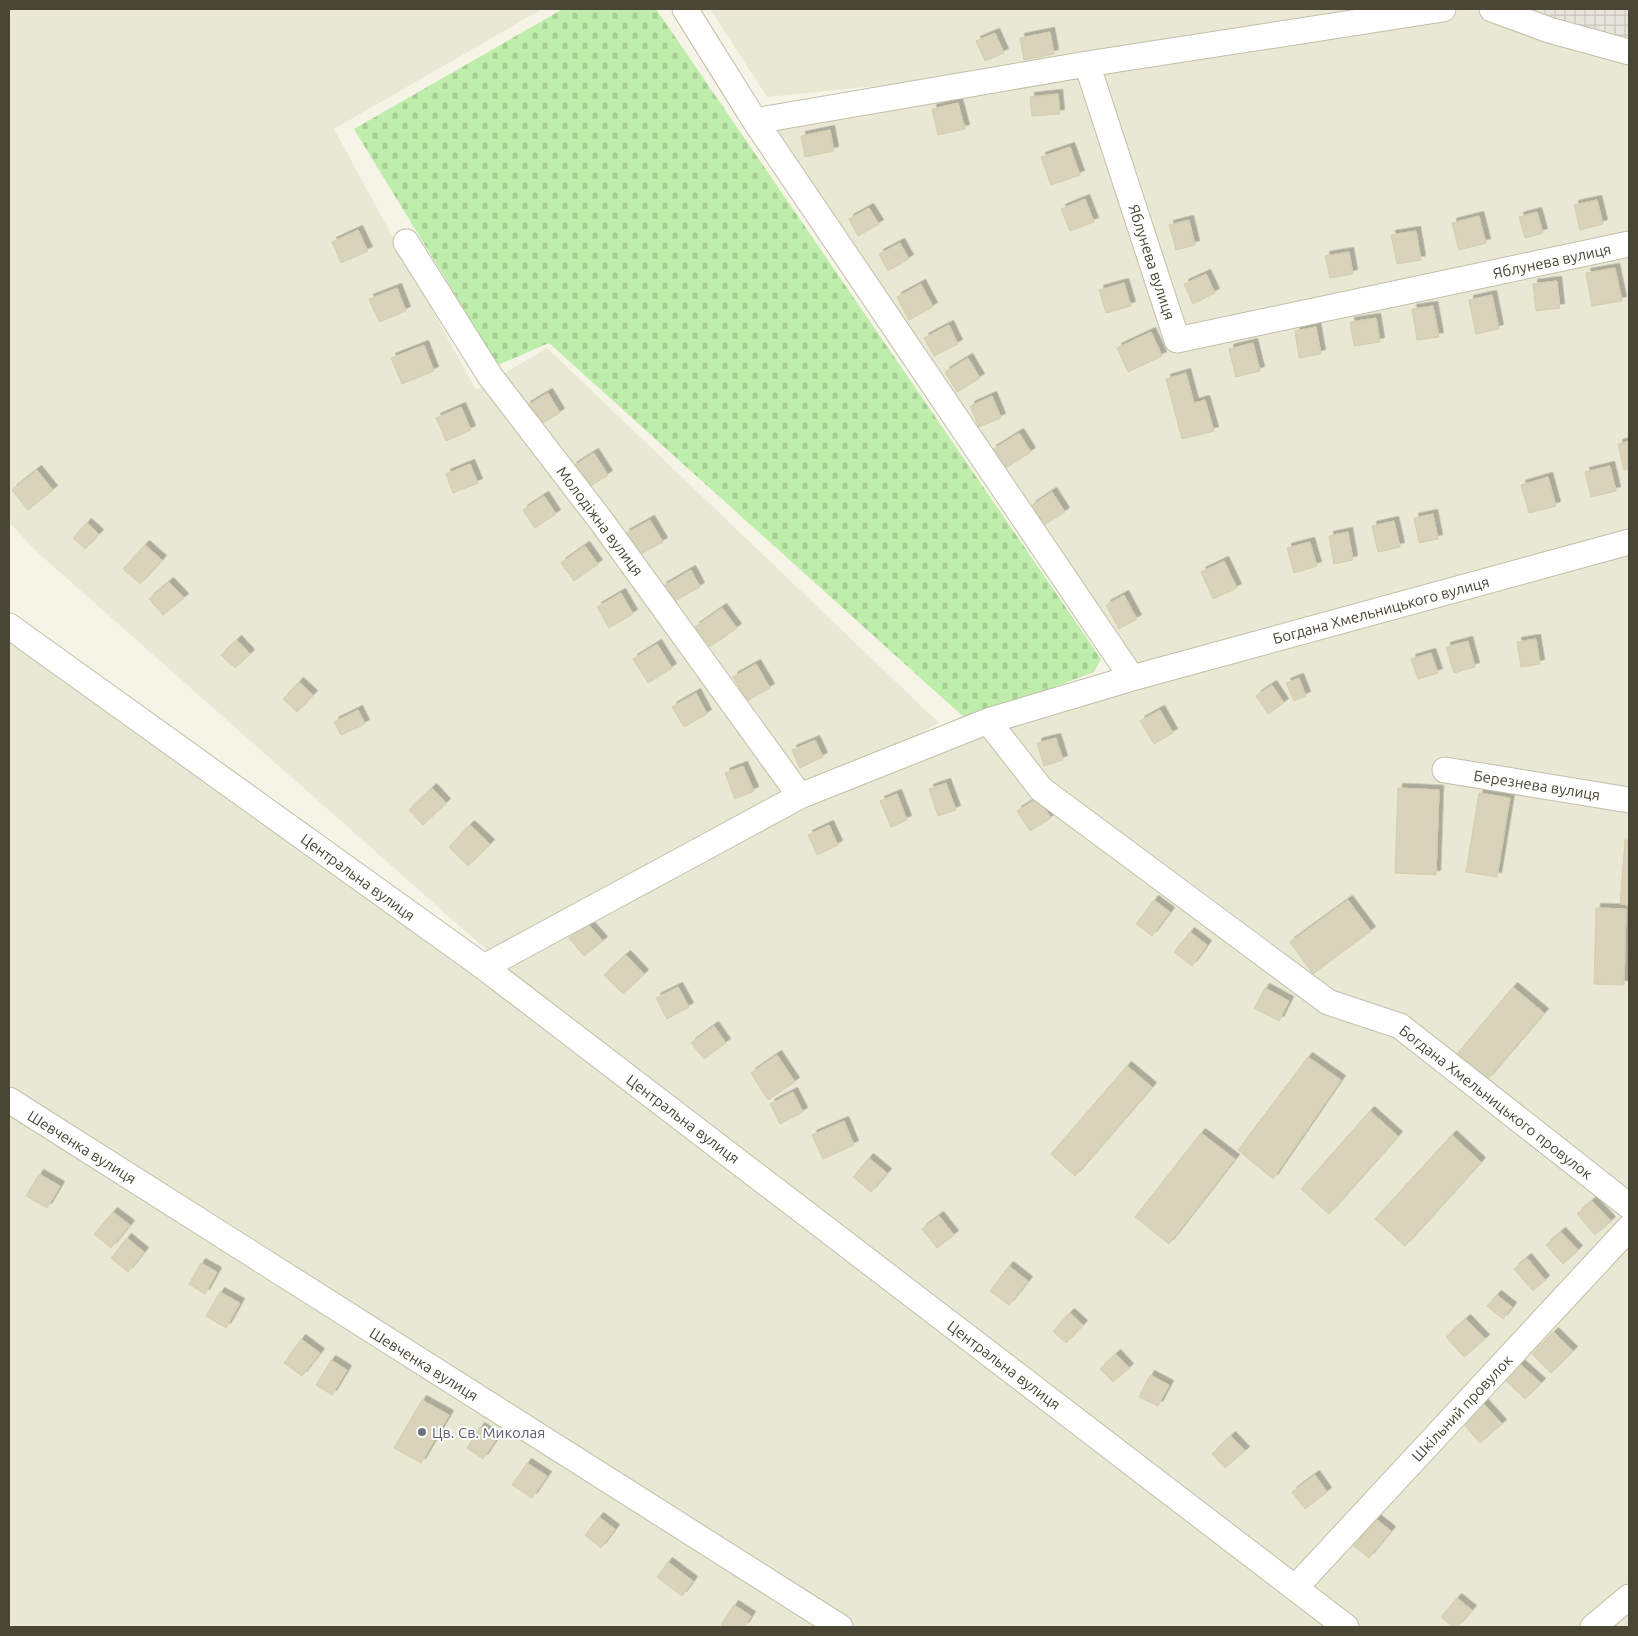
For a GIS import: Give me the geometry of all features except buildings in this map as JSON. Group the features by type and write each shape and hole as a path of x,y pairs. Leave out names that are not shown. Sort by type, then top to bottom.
{"street":[{"path":"685,9 755,121 1132,678"},
{"path":"755,121 1087,64 1442,9"},
{"path":"1492,9 1549,30 1629,52"},
{"name":"Яблунева вулиця","path":"1087,64 1177,340 1629,244"},
{"name":"Молодіжна вулиця","path":"406,242 490,376 602,522 800,796"},
{"name":"Богдана Хмельницького вулиця","path":"484,967 800,796 988,721 1132,678 1629,542"},
{"name":"Центральна вулиця","path":"9,626 484,967 1346,1627"},
{"name":"Богдана Хмельницького провулок","path":"988,721 1041,789 1328,1002 1400,1026 1629,1206"},
{"name":"Березнева вулиця","path":"1445,770 1629,800"},
{"name":"Шевченка вулиця","path":"9,1100 840,1627"},
{"name":"Шкільний провулок","path":"1295,1588 1629,1228"},
{"path":"1593,1627 1629,1597"}],"shaded area":[{"path":"9,9 542,9 334,129 476,390 547,348 939,723 489,952 37,552 9,522"},
{"path":"710,9 1629,9 1629,1597 1593,1627 9,1627 9,626 484,967 800,796 1132,678 755,121 1076,66 767,97"},
{"path":"1543,9 1629,9 1629,52 1549,30"},
{"path":"1629,1611 1629,1627 1610,1627"}],"green space":[{"path":"563,9 656,9 1101,659 1094,672 967,720 549,343 498,365 354,129"}],"place":[{"name":"Цв. Св. Миколая","path":"422,1432"}]}
